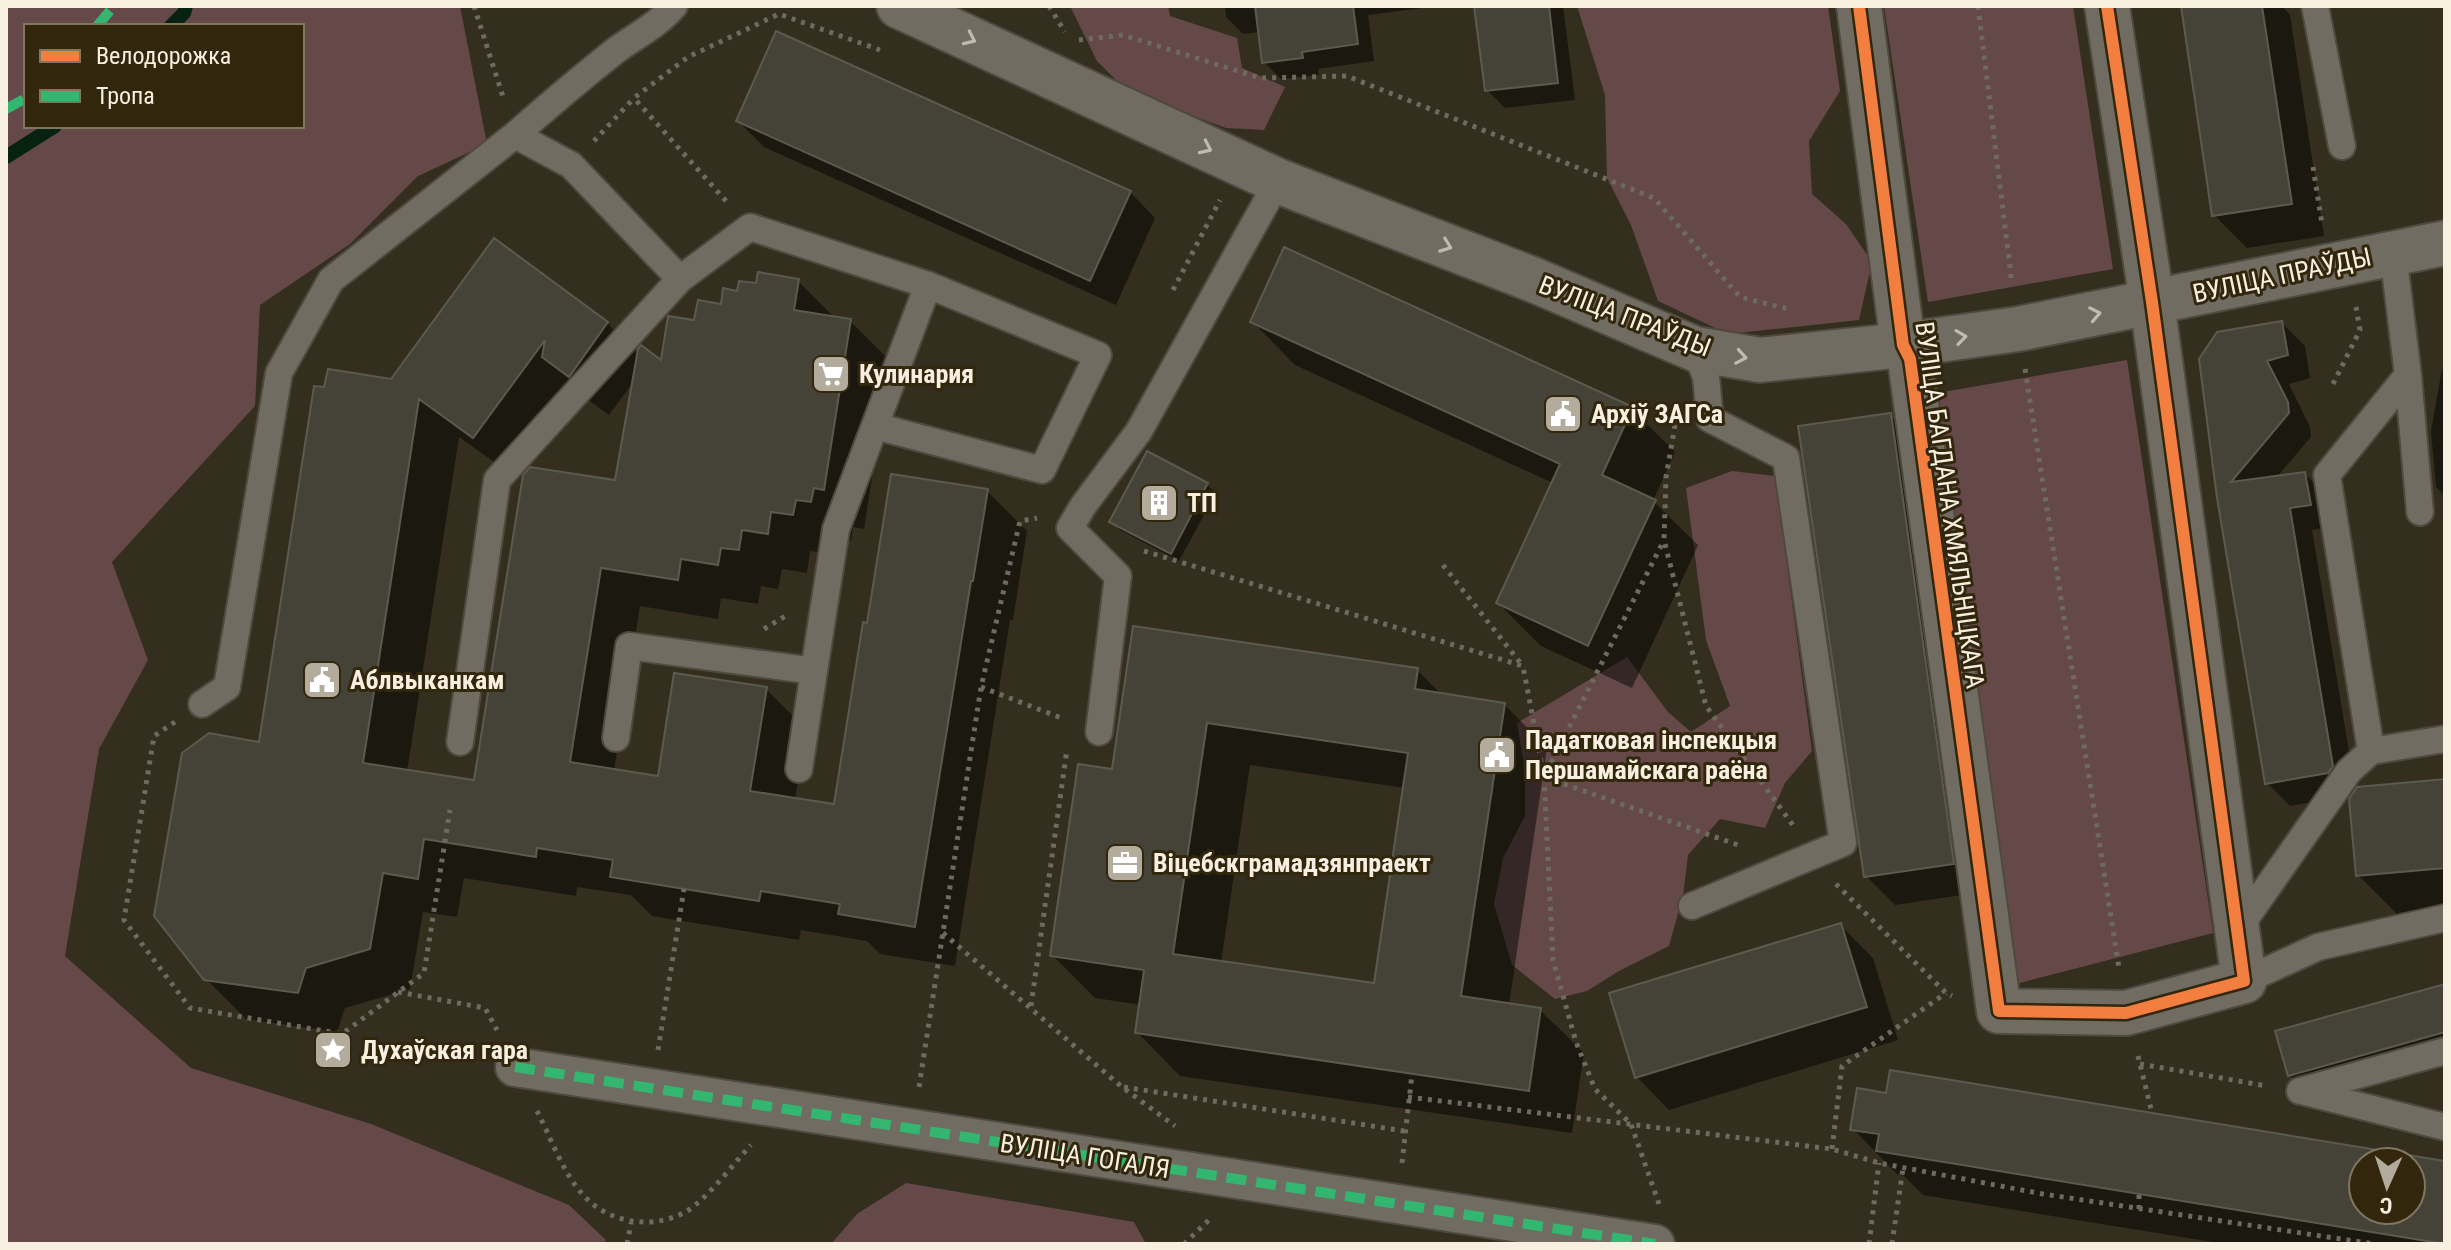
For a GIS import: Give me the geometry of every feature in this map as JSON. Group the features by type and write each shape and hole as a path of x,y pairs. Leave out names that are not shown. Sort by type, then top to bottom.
{"street":[{"name":"ВУЛІЦА ПРАЎДЫ","path":"899,6 1278,181 1534,280 1695,349 1760,360 2018,329 2445,243"},
{"name":"ВУЛІЦА БАГДАНА ХМЯЛЬНІЦКАГА","path":"1859,6 1903,345 1910,359 1999,1011"},
{"path":"1999,1011 2126,1013 2244,981 2152,302 2107,6"},
{"name":"ВУЛІЦА ГОГАЛЯ","path":"515,1067 1655,1244"}],"lane":[{"path":"202,704 227,687 279,373 331,280 515,135 618,49 670,11 694,6"},
{"path":"2315,6 2342,146"},
{"path":"515,135 571,165 680,279"},
{"path":"1099,732 1118,576 1070,528 1139,431 1278,181"},
{"path":"460,742 497,480 680,279 750,227 928,285 1098,355 1042,470 875,426"},
{"path":"2393,253 2420,512"},
{"path":"799,769 836,529 928,285"},
{"path":"1692,906 1843,843 1786,458 1710,419 1706,377 1695,349"},
{"path":"2371,751 2327,475 2408,375"},
{"path":"616,738 629,646 814,671"},
{"path":"2238,929 2349,771 2371,751 2445,739"},
{"path":"2244,981 2318,947 2445,918"},
{"path":"2445,1051 2300,1091 2445,1127"}],"path":[{"path":"474,6 515,135"},
{"path":"1978,6 2018,329 2126,1013 2152,1113"},
{"path":"1070,41 1123,35 1260,78 1347,76 1654,198 1740,297 1795,311"},
{"path":"571,165 634,98 688,57"},
{"path":"634,98 750,227"},
{"path":"1173,290 1224,192"},
{"path":"2333,384 2360,330 2355,301"},
{"path":"1676,415 1666,477 1664,540 1706,706 1804,860"},
{"path":"912,1129 981,687 1020,521 1058,514 1070,528"},
{"path":"1544,777 1664,540"},
{"path":"1140,549 1523,666"},
{"path":"1443,565 1523,666 1544,777 1553,960 1576,1042 1595,1089 1631,1124 1660,1206"},
{"path":"715,657 825,593"},
{"path":"981,687 1099,732"},
{"path":"202,704 154,736 124,920 190,1008 342,1034 424,973 450,810"},
{"path":"1031,1006 1071,721"},
{"path":"1544,777 1804,860 1836,884 1946,993 1999,1011"},
{"path":"652,1089 684,889"},
{"path":"942,933 1122,1087 1185,1134"},
{"path":"398,992 485,1008"},
{"path":"1832,1149 1842,1066 1946,993"},
{"path":"2140,1064 2228,1081"},
{"path":"1122,1087 1404,1131 1412,1074"},
{"path":"1408,1097 1832,1149 1903,1168 2139,1209 2374,1244"},
{"path":"568,1171 585,1196 605,1212 631,1223 661,1221 687,1211 784,1109"},
{"path":"1869,1244 1879,1163"},
{"path":"1892,1244 1903,1168"},
{"path":"2139,1194 2139,1209"},
{"path":"627,1244 631,1223"},
{"path":"2312,1244 2313,1234"}],"shaded area":[{"path":"6,6 460,6 487,144 418,176 350,244 260,305 255,406 112,562 148,660 99,749 65,956 191,1068 371,1124 569,1205 606,1240 603,1244 6,1244"},
{"path":"1070,6 1168,6 1170,16 1237,38 1242,68 1285,87 1264,130 1226,128 1128,92 1097,61"},
{"path":"1577,6 1828,6 1840,91 1809,141 1812,194 1846,224 1872,262 1859,320 1728,334 1658,301 1631,225 1607,178 1605,95"},
{"path":"1884,6 2073,6 2113,269 1928,302"},
{"path":"2127,360 2213,933 2016,984 1931,394"},
{"path":"1732,471 1775,476 1812,751 1785,783 1765,828 1720,819 1688,855 1683,896 1669,946 1587,991 1555,999 1512,965 1494,904 1503,858 1525,816 1525,771 1517,723 1627,657 1668,712 1691,732 1730,706 1706,640 1686,488"},
{"path":"906,1183 1134,1222 1146,1244 831,1244 857,1214"}],"building":[{"path":"1255,6 1353,6 1358,44 1302,52 1303,58 1262,63"},
{"path":"1474,6 1549,6 1558,83 1485,91"},
{"path":"2181,6 2262,6 2292,204 2212,216"},
{"path":"776,31 1131,191 1090,281 736,121"},
{"name":"Аблвыканкам","path":"494,238 608,322 569,377 542,357 545,340 473,438 419,399 363,763 474,780 523,475 530,467 615,480 641,345 661,360 668,316 694,320 698,300 721,304 723,288 737,291 739,281 756,283 758,272 799,279 794,310 851,319 824,490 814,488 811,502 796,500 793,515 771,512 768,534 742,530 739,550 721,548 718,565 681,559 678,580 601,568 570,762 658,776 674,673 767,687 750,791 834,804 863,622 867,623 891,474 988,489 915,927 838,914 840,904 761,891 759,901 610,877 613,860 537,848 536,857 424,839 418,879 383,873 370,949 306,968 298,993 204,980 154,916 182,753 209,733 259,742 314,386 324,387 328,369 391,379"},
{"path":"1284,247 1633,407 1602,475 1656,500 1588,646 1496,603 1560,464 1250,322"},
{"path":"2282,321 2288,355 2267,361 2288,402 2289,413 2231,482 2305,472 2311,505 2290,508 2333,766 2328,773 2265,784 2217,498 2199,359 2217,332"},
{"path":"1891,413 1954,864 1864,877 1798,426"},
{"name":"ТП","path":"1147,451 1208,483 1171,554 1109,522"},
{"name":"Віцебскграмадзянпраект","path":"1133,626 1418,668 1415,689 1505,703 1461,996 1541,1008 1529,1091 1135,1033 1144,970 1050,956 1078,764 1112,769","holes":["1207,723 1408,753 1374,983 1173,954"]},
{"path":"2445,779 2445,868 2356,876 2349,799 2357,787"},
{"path":"1841,923 1867,1007 1635,1078 1609,993"},
{"path":"2445,984 2445,1032 2288,1076 2275,1031"},
{"path":"1890,1070 2354,1146 2347,1146 2347,1226 2427,1226 2427,1158 2445,1161 2445,1244 1876,1151 1879,1134 1850,1130 1857,1088 1886,1093"}],"waterway":[{"path":"173,24 184,13 186,6"},
{"path":"6,157 52,128"}],"marked path":[{"path":"99,24 114,6"},
{"path":"6,109 24,99"},
{"path":"515,1067 1655,1244"}],"cycle path":[{"path":"1859,6 1903,345 1910,359 1999,1011 2126,1013 2244,981 2152,302 2107,6"}],"place":[{"name":"Кулинария","path":"831,374"},
{"name":"Архіў ЗАГСа","path":"1563,414"},
{"name":"ТП","path":"1159,503"},
{"name":"Аблвыканкам","path":"322,680"},
{"name":"Падатковая інспекцыя Першамайскага раёна","path":"1497,755"},
{"name":"Віцебскграмадзянпраект","path":"1125,863"},
{"name":"Духаўская гара","path":"333,1050"}]}
